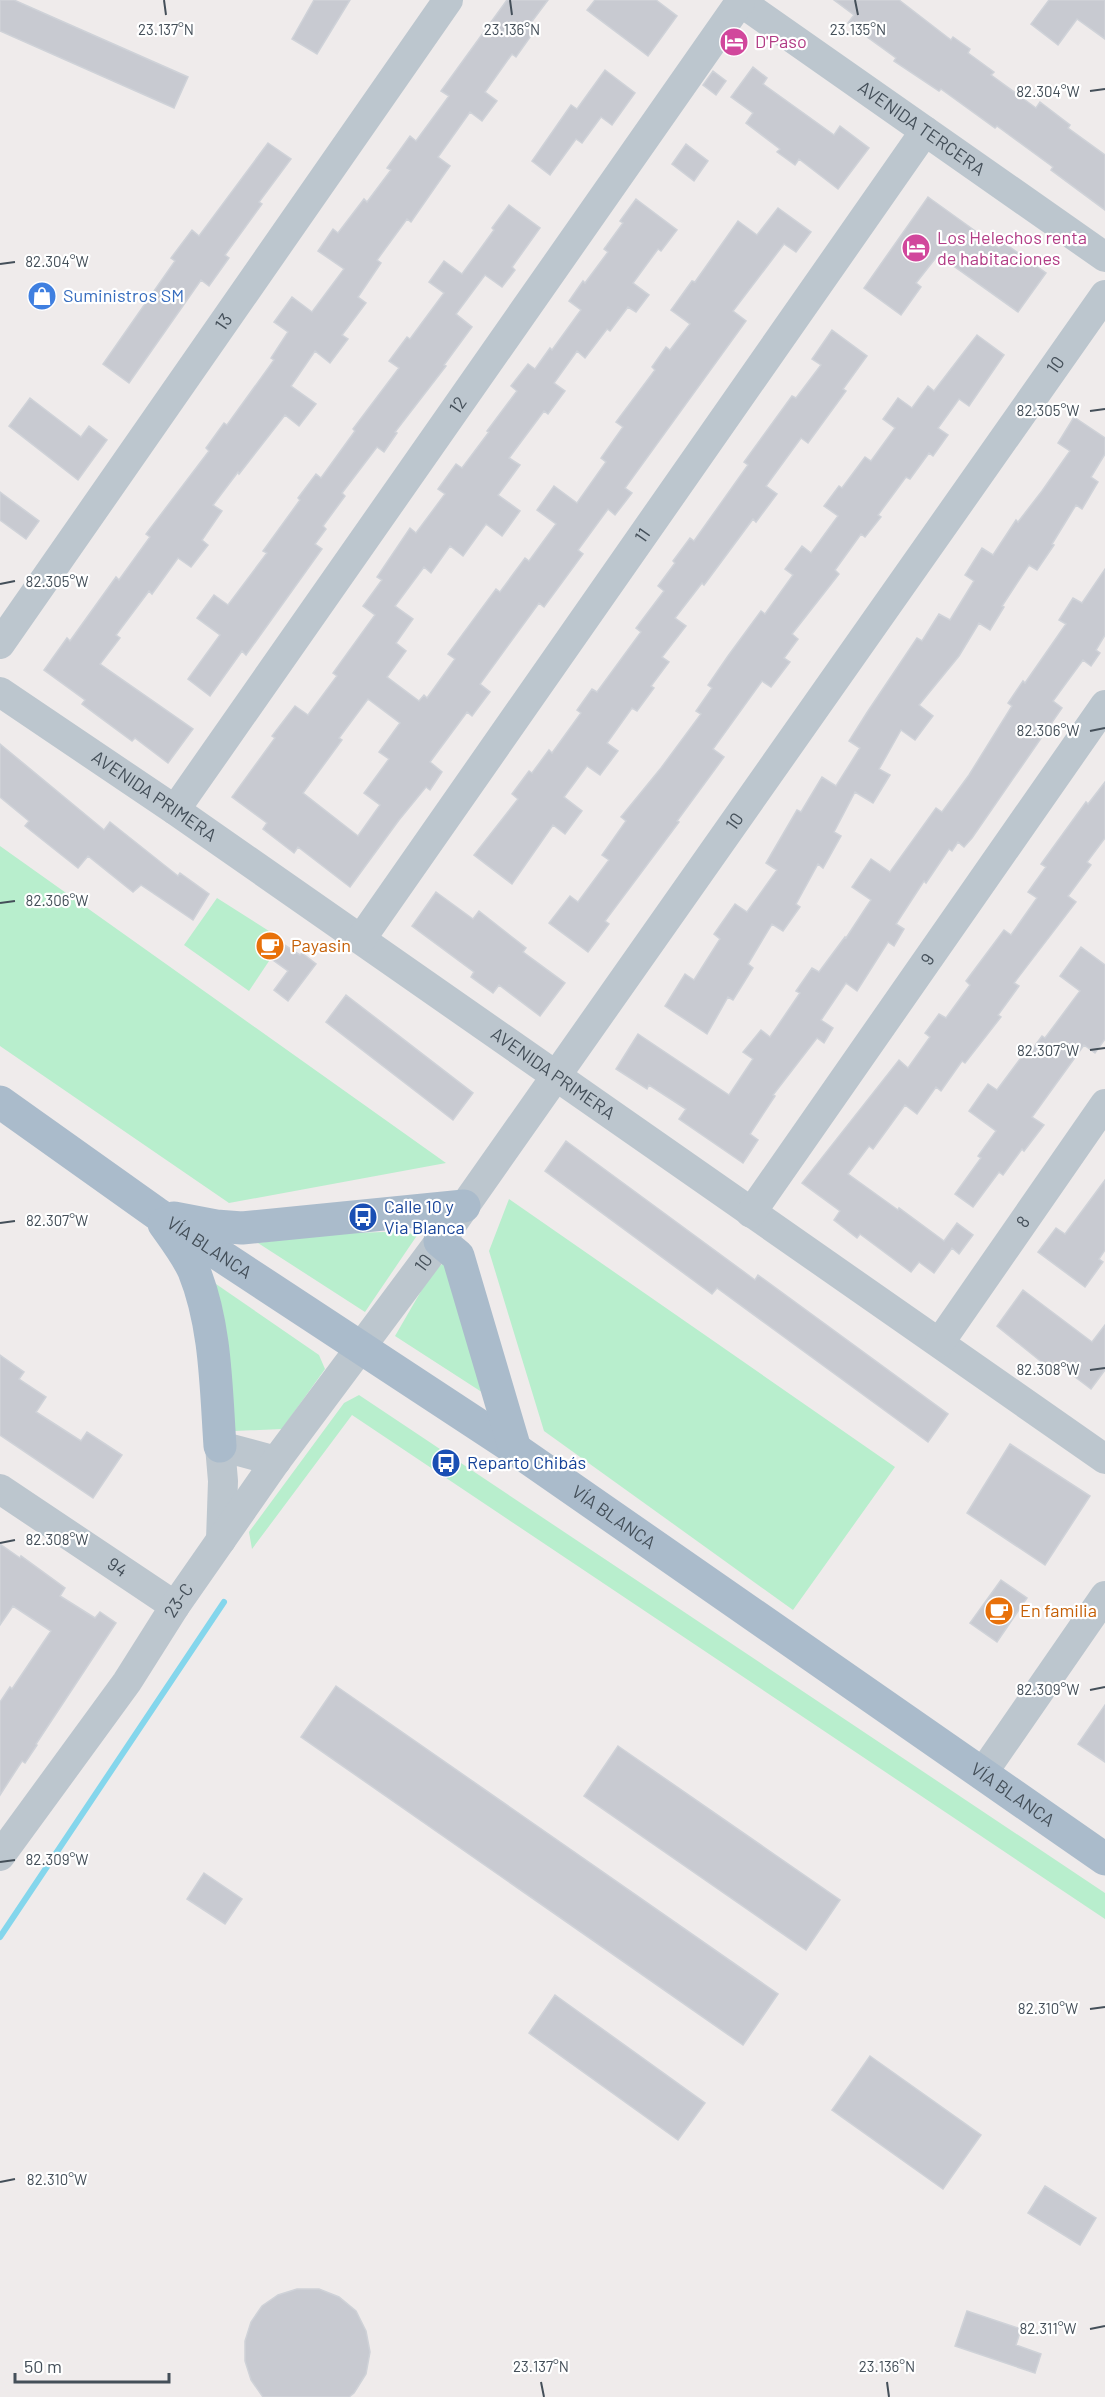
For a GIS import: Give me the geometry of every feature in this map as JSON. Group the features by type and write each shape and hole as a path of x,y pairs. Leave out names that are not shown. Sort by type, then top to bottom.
{"main road":[{"name":"VÍA BLANCA","path":"0,1102 156,1213 515,1449 1105,1859"},
{"path":"156,1213 190,1222 242,1228 464,1206"},
{"path":"156,1213 193,1270 205,1308 214,1371 220,1446"},
{"path":"440,1241 458,1256 515,1449"}],"street":[{"name":"13","path":"0,644 448,0"},
{"name":"AVENIDA TERCERA","path":"739,1 1105,257"},
{"name":"12","path":"175,810 739,1"},
{"name":"11","path":"361,939 925,131"},
{"name":"10","path":"361,1348 557,1076 1105,295"},
{"name":"AVENIDA PRIMERA","path":"0,692 361,939 1105,1459"},
{"name":"9","path":"751,1213 1105,705"},
{"name":"8","path":"940,1342 1105,1104"},
{"name":"23-C","path":"0,1856 127,1682 175,1606 276,1461 361,1348"},
{"path":"222,1540 223,1481 220,1446 276,1461"},
{"name":"94","path":"0,1489 175,1606"},
{"path":"982,1774 1105,1596"}],"green space":[{"path":"0,846 446,1163 229,1203 0,1046"},
{"path":"217,898 283,940 249,991 184,945"},
{"path":"509,1199 895,1467 793,1610 544,1431 489,1251"},
{"path":"384,1232 418,1234 365,1312 258,1243 327,1234"},
{"path":"442,1264 449,1264 491,1398 395,1336 431,1274"},
{"path":"216,1284 319,1355 325,1369 282,1429 234,1431"},
{"path":"359,1395 1105,1893 1105,1919 352,1415 252,1549 249,1532 344,1403"}],"building":[{"path":"0,0 14,0 188,77 174,108 0,31"},
{"path":"314,0 350,0 317,54 292,39"},
{"path":"507,0 548,0 527,28 533,33 516,57 512,54 485,92 497,101 482,121 470,112 438,157 450,166 411,222 407,219 377,260 381,263 358,297 366,303 342,335 348,339 330,363 315,351 291,386 316,404 299,426 285,415 213,505 222,511 202,540 208,545 191,567 178,558 152,594 149,591 116,635 120,638 100,664 193,729 168,763 135,738 132,741 82,704 85,700 44,670 67,638 70,641 116,577 119,580 150,537 146,534 209,451 206,448 224,423 227,425 274,360 271,358 288,332 274,322 292,297 312,312 344,269 318,251 333,229 338,233 364,199 367,202 391,170 387,168 410,136 416,141 449,96 441,91"},
{"path":"595,0 656,0 677,16 648,56 587,10"},
{"path":"834,0 899,0 951,40 953,37 970,49 968,53 994,72 991,75 1036,108 1040,102 1070,125 1068,128 1105,155 1105,210 1051,170 1053,167 997,126 995,128 941,89 939,91 894,61 896,58 848,23 854,15"},
{"path":"1049,0 1105,0 1105,39 1077,19 1058,45 1031,24"},
{"path":"753,67 767,78 763,84 834,135 840,126 869,148 838,189 799,159 795,165 777,152 780,149 746,123 753,113 731,97"},
{"path":"605,70 635,93 612,125 601,117 582,143 576,139 550,175 532,161 571,105 577,109"},
{"path":"713,71 726,81 716,95 703,85"},
{"path":"268,143 291,159 259,202 262,204 225,255 229,258 209,286 201,280 129,383 103,364 175,261 171,258 192,230 199,236"},
{"path":"686,144 708,161 694,181 672,164"},
{"path":"928,197 999,248 1003,242 1046,273 1018,312 938,255 916,283 921,287 901,315 864,288"},
{"path":"636,199 677,230 661,251 658,249 633,283 649,295 636,312 628,307 610,331 607,329 585,358 577,351 554,383 565,391 548,414 544,411 509,458 520,465 498,495 520,511 502,536 486,524 463,556 450,546 431,573 424,567 395,606 413,619 396,643 406,651 387,677 419,701 424,695 427,698 455,659 448,654 496,589 500,592 525,558 529,561 556,524 537,510 554,486 577,503 606,462 601,458 623,427 616,422 655,370 652,367 666,347 670,350 690,324 671,310 692,281 695,282 738,221 757,235 778,208 811,232 796,252 784,244 733,311 746,321 625,488 632,493 615,515 608,509 578,550 583,554 544,607 539,603 480,684 490,692 472,716 467,712 430,762 442,772 430,790 426,787 399,820 350,887 298,847 294,853 263,829 267,823 232,797 275,738 272,736 295,706 308,715 337,676 333,673 375,615 363,606 382,580 377,577 410,528 416,533 445,494 438,489 456,464 462,468 489,432 487,431 517,391 511,386 528,364 535,369 581,310 569,301 608,252 604,249 623,223 620,221","holes":["368,699 400,723 379,752 389,759 364,793 380,805 358,836 303,793 342,740 339,738"]},
{"path":"509,205 540,228 512,267 515,270 502,287 485,275 456,314 472,327 444,365 446,366 395,432 397,433 384,452 377,447 342,493 345,496 323,526 326,529 315,544 322,549 246,655 242,651 210,696 188,679 220,635 197,618 214,595 228,605 267,553 263,551 300,500 298,498 316,474 321,478 355,431 353,429 399,368 389,361 407,337 410,339 444,293 429,282 444,261 462,274"},
{"path":"832,330 867,356 843,389 846,391 808,443 801,438 766,486 777,494 756,522 753,519 704,585 702,583 675,618 686,626 662,657 669,662 651,686 654,688 637,711 632,708 607,743 618,751 600,775 587,766 564,797 582,811 565,834 553,825 512,884 474,855 518,799 512,794 529,771 532,773 549,750 552,753 581,713 577,710 592,689 597,692 641,632 636,628 664,591 658,586 675,563 673,561 690,538 694,541 748,465 744,462 792,396 796,398 821,365 812,359"},
{"path":"977,335 1004,355 969,406 959,399 938,428 948,435 933,456 929,453 910,479 906,477 878,515 881,517 865,537 861,534 835,570 839,574 792,634 798,639 784,658 790,662 771,687 762,681 713,749 724,757 605,921 609,924 588,952 549,923 570,896 578,902 609,860 602,855 626,821 621,817 701,714 696,711 712,688 708,685 728,656 761,611 765,614 793,575 785,569 802,546 811,553 838,516 824,506 839,486 842,488 865,457 871,461 895,428 883,419 898,398 912,408 928,386 934,391"},
{"path":"30,398 81,437 89,426 107,440 78,480 9,426"},
{"path":"1074,417 1105,438 1105,454 1091,477 1098,482 1082,509 1076,505 1037,570 1029,565 1002,606 1004,607 990,630 979,623 959,656 919,705 933,716 915,740 901,730 879,769 890,775 873,803 855,792 834,832 841,836 823,868 818,864 796,904 800,907 783,931 772,924 748,964 753,968 733,1000 728,997 707,1034 665,1006 685,974 694,980 720,939 714,934 735,904 747,912 777,870 766,863 797,810 801,812 822,777 836,786 860,748 849,741 917,638 922,641 939,614 950,620 974,581 965,575 982,548 993,555 1016,520 1018,522 1070,451 1058,443"},
{"path":"0,492 39,521 26,539 0,520"},
{"path":"1105,569 1105,635 1096,650 1100,653 1091,666 1083,660 1053,701 1062,708 972,838 964,847 958,842 952,851 949,849 926,883 924,881 896,924 904,929 894,946 888,942 857,991 846,983 821,1020 833,1028 824,1043 817,1038 773,1095 775,1096 750,1134 758,1140 743,1163 679,1119 686,1109 649,1085 647,1089 616,1069 638,1034 729,1095 753,1059 743,1052 761,1030 770,1037 800,993 796,991 812,968 819,972 846,938 871,900 852,887 871,859 890,872 936,808 942,812 969,775 1012,706 1008,703 1023,681 1025,683 1066,624 1059,620 1073,598 1082,603"},
{"path":"0,744 104,830 110,822 178,876 180,873 209,894 193,920 141,885 133,892 88,856 78,868 25,826 29,821 0,797"},
{"path":"1105,782 1105,838 1087,862 1091,865 1068,896 1076,902 1014,983 1019,986 998,1015 1001,1017 965,1063 962,1061 941,1091 936,1087 917,1114 905,1105 873,1149 869,1146 848,1174 944,1241 957,1223 973,1235 959,1254 952,1248 934,1273 919,1262 911,1272 860,1234 857,1238 834,1220 840,1211 802,1183 899,1060 908,1068 930,1037 925,1033 939,1014 946,1018 970,985 966,981 1004,930 1011,935 1037,898 1028,892 1046,867 1041,864 1086,802 1088,804"},
{"path":"436,892 473,919 479,911 526,948 523,952 565,983 540,1016 499,985 493,993 471,977 474,972 412,926"},
{"path":"269,935 300,955 302,953 316,964 288,1001 274,990 288,971 259,950"},
{"path":"1081,947 1105,965 1105,1039 1095,1053 1084,1045 1032,1117 1044,1125 1003,1175 999,1172 973,1207 955,1194 981,1158 978,1156 996,1131 969,1111 988,1084 997,1090 1023,1055 1026,1058 1042,1036 1045,1038 1080,991 1060,976"},
{"path":"346,995 473,1093 453,1120 326,1022"},
{"path":"566,1141 755,1280 758,1275 948,1414 928,1442 717,1288 712,1294 545,1171"},
{"path":"1105,1180 1105,1250 1099,1259 1103,1262 1085,1287 1038,1252 1056,1228 1065,1234"},
{"path":"1023,1290 1092,1342 1105,1325 1105,1370 1091,1389 1054,1361 1049,1368 997,1326"},
{"path":"0,1355 24,1372 19,1379 46,1397 36,1412 81,1441 87,1432 122,1455 93,1498 0,1435"},
{"path":"1010,1444 1090,1496 1045,1565 967,1513"},
{"path":"0,1544 20,1558 21,1556 65,1588 60,1596 95,1618 100,1612 116,1623 25,1763 22,1761 0,1795 0,1702 10,1687 12,1689 51,1631 13,1606 0,1625"},
{"name":"En familia","path":"1001,1580 1027,1598 997,1642 970,1623"},
{"path":"336,1686 778,1994 743,2045 301,1737"},
{"path":"1105,1705 1105,1762 1078,1744"},
{"path":"618,1746 840,1900 806,1950 584,1796"},
{"path":"204,1873 242,1899 225,1924 187,1899"},
{"path":"555,1995 705,2103 678,2140 529,2033"},
{"path":"870,2056 981,2135 943,2189 832,2110"},
{"path":"1045,2186 1096,2218 1080,2245 1028,2213"},
{"path":"297,2289 319,2289 339,2297 356,2311 366,2331 370,2352 366,2374 349,2397 263,2397 251,2380 245,2361 245,2341 251,2322 262,2306 278,2295"},
{"path":"967,2311 1021,2329 1016,2345 1041,2354 1035,2373 955,2346"}],"waterway":[{"path":"0,1937 224,1602"}],"place":[{"name":"D'Paso","path":"734,42"},
{"name":"Los Helechos renta de habitaciones","path":"916,248"},
{"name":"Suministros SM","path":"42,296"},
{"name":"Payasin","path":"270,946"},
{"name":"Calle 10 y Via Blanca","path":"363,1217"},
{"name":"Reparto Chibás","path":"446,1463"},
{"name":"En familia","path":"999,1611"}]}
